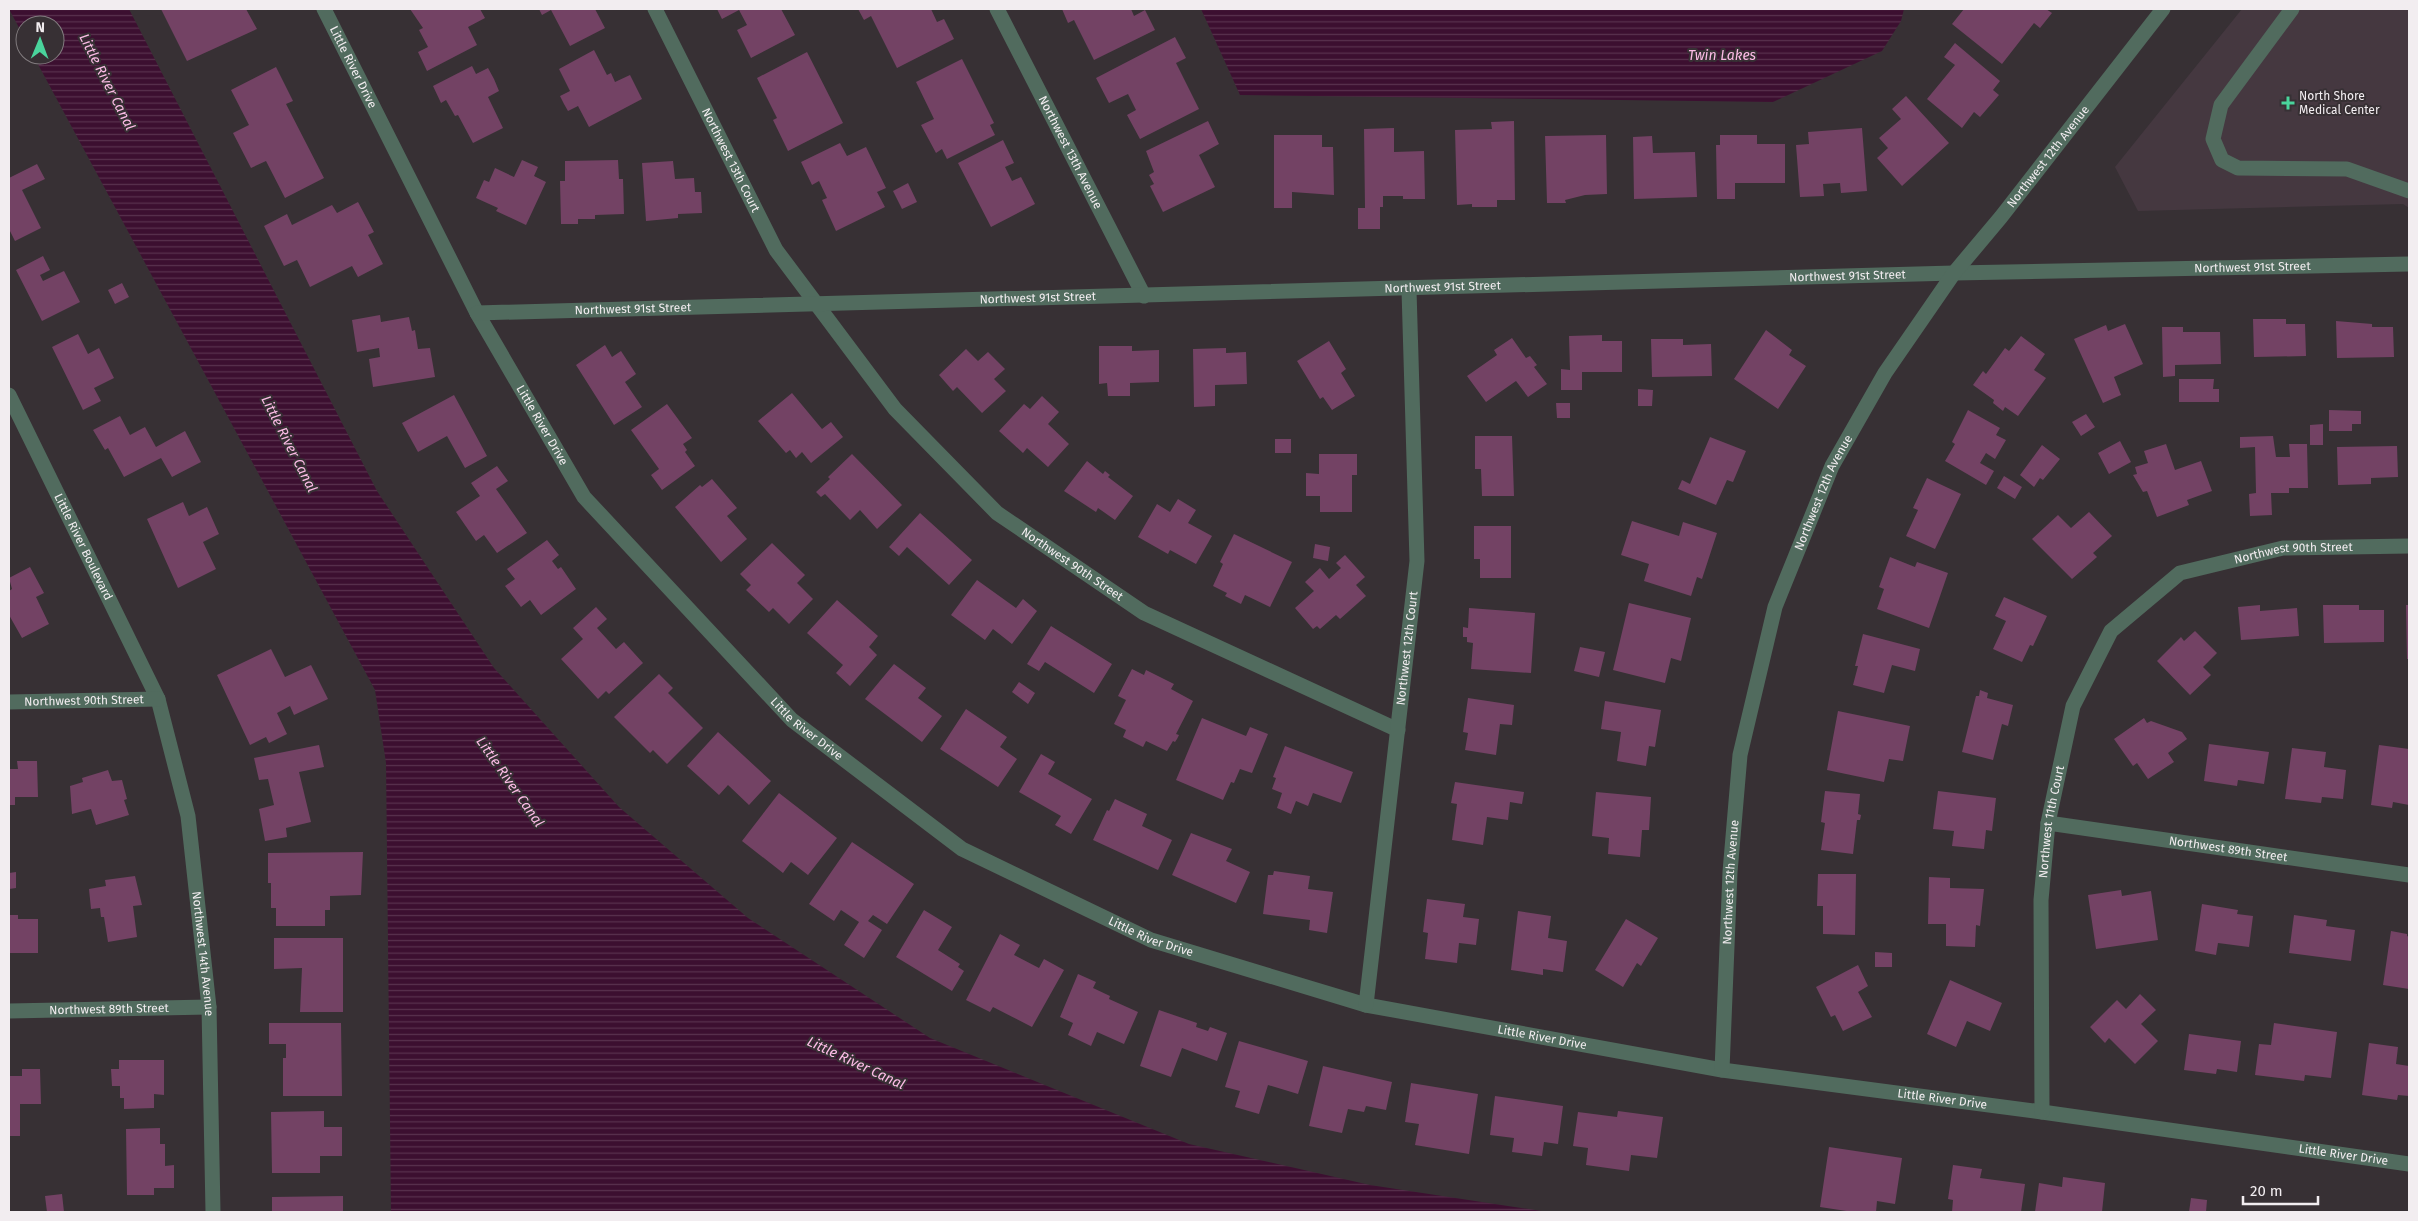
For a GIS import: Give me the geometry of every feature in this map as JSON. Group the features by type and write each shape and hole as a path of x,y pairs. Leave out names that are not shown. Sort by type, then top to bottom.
{"street":[{"name":"Little River Drive","path":"324,9 477,313 584,497 792,720 962,849 1151,940 1366,1005 1722,1070 2042,1112 2409,1164"},
{"name":"Northwest 13th Court","path":"655,9 776,250 817,304"},
{"name":"Northwest 13th Avenue","path":"998,9 1144,296"},
{"name":"Northwest 12th Avenue","path":"1722,1070 1730,872 1740,755 1775,607 1832,466 1885,373 1954,274 2162,9"},
{"path":"2292,9 2221,105 2213,138 2222,160 2238,168 2347,169 2409,192"},
{"name":"Northwest 91st Street","path":"477,313 1409,290 1954,274 2409,264"},
{"name":"Northwest 12th Court","path":"1366,1005 1417,561 1409,290"},
{"name":"Northwest 90th Street","path":"817,304 895,409 997,513 1144,614 1398,730"},
{"name":"Little River Boulevard","path":"10,401 158,699"},
{"name":"Northwest 90th Street","path":"2180,573 2284,548 2409,546"},
{"name":"Northwest 11th Court","path":"2042,1112 2041,900 2048,823 2073,706 2111,631 2180,573"},
{"name":"Northwest 90th Street","path":"9,702 158,699"},
{"name":"Northwest 14th Avenue","path":"158,699 188,816 209,1007 213,1212"},
{"name":"Northwest 89th Street","path":"2048,823 2409,875"},
{"name":"Northwest 89th Street","path":"9,1011 209,1007"}],"shaded area":[{"name":"North Shore Medical Center","path":"2242,9 2409,9 2409,208 2403,204 2138,211 2115,167"}],"water":[{"name":"Little River Canal","path":"9,9 129,9 377,491 494,668 619,807 748,918 930,1038 1189,1144 1370,1185 1548,1212 391,1212 386,763 375,690 38,65 65,65 65,15 15,15 15,20"},
{"name":"Twin Lakes","path":"1201,9 1904,9 1901,21 1882,51 1773,102 1240,95"}],"building":[{"path":"161,9 246,9 257,29 187,61"},
{"path":"410,9 480,9 485,18 468,27 477,45 427,71 418,52 428,47 419,30 423,28"},
{"path":"539,9 595,9 605,28 570,46 551,10 542,15"},
{"path":"717,9 781,9 795,35 751,58 737,30 747,25 739,10 722,19"},
{"path":"858,9 931,9 937,22 944,19 954,39 897,68 871,16 864,20"},
{"path":"1062,9 1131,9 1134,16 1145,10 1155,30 1094,60 1074,20 1068,23"},
{"path":"1964,9 2046,9 2052,13 2040,28 2034,23 2002,64 1952,24"},
{"path":"1175,37 1186,58 1176,63 1199,109 1140,139 1127,115 1136,110 1128,94 1109,103 1096,78"},
{"path":"1955,43 2000,81 1993,90 1999,95 1980,117 1974,112 1962,128 1927,99 1955,65 1944,57"},
{"path":"594,50 607,75 611,73 615,82 630,75 642,99 589,127 578,106 568,111 564,104 560,96 570,91 559,69"},
{"path":"807,52 843,123 788,151 773,120 777,118 757,78"},
{"path":"962,59 994,123 990,125 995,135 947,159 942,149 936,153 921,125 934,119 916,82"},
{"path":"472,66 476,74 488,68 494,79 499,91 488,97 503,128 473,143 458,115 455,116 446,100 441,103 433,86"},
{"path":"276,67 293,101 286,104 324,178 285,198 266,161 251,168 233,133 249,125 231,90"},
{"path":"1906,96 1949,143 1902,186 1877,158 1888,148 1879,138 1901,119 1892,109"},
{"path":"1208,121 1219,144 1199,155 1215,187 1163,212 1150,186 1154,184 1149,175 1154,172 1146,151"},
{"path":"1514,121 1515,200 1497,200 1497,207 1472,207 1472,204 1457,205 1455,130 1492,129 1491,122"},
{"path":"1394,128 1394,152 1424,151 1425,199 1403,199 1403,196 1383,196 1383,207 1380,207 1380,229 1358,229 1358,208 1365,208 1364,129"},
{"path":"1862,128 1867,191 1841,193 1840,183 1823,184 1824,196 1800,197 1796,145 1809,144 1808,132"},
{"path":"1274,135 1322,135 1322,147 1333,147 1334,195 1292,192 1292,208 1274,208"},
{"path":"1606,135 1607,194 1585,195 1565,200 1566,203 1547,203 1545,136"},
{"path":"1720,135 1757,135 1757,144 1785,144 1785,183 1735,183 1735,199 1717,199 1716,145 1720,145"},
{"path":"1652,136 1653,153 1695,152 1697,197 1634,199 1633,137"},
{"path":"1003,140 1014,163 1005,167 1012,181 1021,177 1035,204 991,227 958,163"},
{"path":"840,143 847,156 866,147 886,188 877,192 885,207 836,231 822,200 827,198 819,181 812,185 801,162"},
{"path":"522,160 538,167 534,176 546,182 526,225 496,211 498,208 476,198 484,180 489,182 495,168 514,177"},
{"path":"618,160 619,179 623,179 624,214 595,215 595,219 578,219 578,224 561,224 560,181 565,181 565,161"},
{"path":"673,161 675,179 694,178 695,192 701,192 702,213 678,214 678,218 646,221 642,163"},
{"path":"37,164 45,179 22,190 41,228 15,241 9,229 9,178"},
{"path":"908,183 917,202 902,209 893,191"},
{"path":"358,202 374,232 368,235 383,264 358,277 352,266 310,287 297,260 284,266 264,226 287,214 292,225 332,205 337,213"},
{"path":"43,256 50,270 40,275 43,281 64,271 80,302 42,321 16,270"},
{"path":"122,283 129,297 115,304 108,290"},
{"path":"380,315 381,322 409,317 412,331 415,330 418,349 430,348 435,377 373,387 369,359 380,357 379,348 357,352 352,320"},
{"path":"2253,319 2286,319 2286,324 2305,324 2306,356 2254,357"},
{"path":"2336,321 2372,324 2372,327 2393,327 2394,357 2337,358"},
{"path":"2125,324 2143,364 2114,377 2121,395 2103,403 2074,339 2106,325 2108,331"},
{"path":"2162,327 2183,327 2183,332 2220,332 2221,364 2175,365 2175,376 2163,377"},
{"path":"1766,330 1792,350 1789,355 1806,366 1778,409 1734,379"},
{"path":"78,334 88,354 99,348 114,378 94,388 101,401 83,410 52,347"},
{"path":"1602,335 1602,341 1622,341 1622,372 1582,372 1582,390 1561,390 1561,369 1570,370 1569,336"},
{"path":"2021,336 2045,354 2034,370 2046,378 2018,416 2005,407 2003,411 1993,403 1994,400 1973,385 1983,371 1986,374 2005,348 2009,351"},
{"path":"1512,338 1526,358 1530,356 1537,365 1534,367 1547,384 1528,397 1516,381 1486,402 1467,376 1497,355 1494,350"},
{"path":"1651,339 1683,339 1683,345 1711,344 1712,376 1652,377"},
{"path":"1329,341 1346,369 1341,373 1355,396 1332,410 1323,397 1320,399 1297,361"},
{"path":"605,345 612,357 621,351 636,374 625,382 642,407 614,425 576,365"},
{"path":"1099,346 1132,346 1132,351 1159,350 1159,382 1130,383 1130,396 1108,396 1107,383 1099,384"},
{"path":"1226,348 1226,353 1246,352 1247,384 1215,385 1215,406 1194,407 1193,349"},
{"path":"966,349 978,361 988,352 1005,369 994,379 1006,391 982,413 957,387 953,391 939,375"},
{"path":"2179,379 2214,379 2213,389 2219,389 2219,402 2179,402"},
{"path":"1638,389 1653,390 1652,406 1638,406"},
{"path":"792,393 822,429 831,422 843,437 811,463 802,452 796,458 790,450 786,453 758,421"},
{"path":"454,395 487,456 465,468 447,436 418,452 402,423"},
{"path":"1042,396 1059,412 1048,424 1069,444 1048,467 1027,448 1023,453 999,431 1024,404 1030,409"},
{"path":"1556,403 1570,403 1570,418 1557,418"},
{"path":"667,404 692,438 683,444 687,450 685,452 695,466 662,490 651,475 659,469 631,430"},
{"path":"1968,410 2000,428 1996,435 2006,440 1995,459 1986,453 1980,463 1994,471 1986,485 1945,461 1955,444 1952,442"},
{"path":"2329,410 2361,411 2361,424 2352,424 2352,431 2329,431"},
{"path":"2086,414 2095,427 2081,436 2072,422"},
{"path":"120,416 130,435 145,427 156,447 185,431 201,462 172,477 161,458 124,477 108,448 105,450 93,430"},
{"path":"2323,424 2323,445 2310,445 2310,425"},
{"path":"1475,436 1512,436 1514,496 1482,496 1481,469 1475,469"},
{"path":"2273,436 2276,457 2290,457 2289,444 2307,444 2308,488 2289,488 2289,493 2271,493 2272,515 2250,516 2249,494 2256,493 2255,447 2240,448 2240,437"},
{"path":"1710,437 1746,451 1733,482 1727,480 1716,505 1678,489 1682,480 1690,484"},
{"path":"1275,439 1291,439 1291,453 1275,453"},
{"path":"2120,441 2131,462 2109,474 2098,453"},
{"path":"2166,444 2175,470 2201,461 2212,491 2187,500 2189,505 2157,517 2147,491 2143,492 2133,475 2137,474 2135,467 2148,463 2144,451"},
{"path":"2042,445 2060,459 2043,480 2040,478 2034,487 2020,475"},
{"path":"2397,446 2398,477 2371,478 2371,484 2338,485 2337,447"},
{"path":"852,454 902,505 877,529 860,510 850,520 825,494 821,497 816,492 830,479 828,477"},
{"path":"1319,454 1357,454 1357,475 1352,475 1352,512 1320,512 1320,496 1306,496 1306,473 1319,474"},
{"path":"1087,461 1103,474 1105,471 1110,475 1108,477 1133,496 1115,520 1098,508 1096,512 1064,491"},
{"path":"497,466 508,481 496,489 527,533 497,553 484,535 476,541 456,512 480,496 471,483"},
{"path":"2004,476 2022,487 2015,499 1997,488"},
{"path":"1927,478 1961,494 1935,549 1906,536 1918,510 1913,508"},
{"path":"712,479 737,508 727,516 747,539 721,562 675,507 700,485 702,487"},
{"path":"1178,499 1196,510 1188,523 1212,536 1196,564 1170,550 1168,554 1138,537 1157,504 1170,512"},
{"path":"183,502 189,516 207,507 219,534 203,542 216,569 178,588 147,519"},
{"path":"2089,512 2112,536 2093,553 2097,557 2072,579 2032,539 2058,515 2071,528"},
{"path":"920,513 972,560 949,585 907,547 899,556 889,547"},
{"path":"1632,521 1679,536 1683,522 1717,533 1702,579 1697,577 1691,596 1644,581 1649,564 1621,555"},
{"path":"1474,526 1511,526 1511,578 1480,578 1480,559 1474,559"},
{"path":"1234,534 1292,562 1270,607 1245,595 1241,604 1225,596 1227,593 1213,586 1223,564 1220,562"},
{"path":"547,540 559,555 552,561 558,569 561,567 576,589 541,615 530,600 521,607 505,586 515,579 507,569"},
{"path":"772,543 805,575 797,583 813,599 789,624 773,608 769,612 746,590 751,585 740,574"},
{"path":"1315,544 1330,547 1328,561 1313,558"},
{"path":"1345,555 1365,577 1356,585 1366,596 1340,619 1336,615 1320,629 1317,626 1313,629 1295,608 1314,591 1305,582 1320,568 1329,579 1341,568 1336,563"},
{"path":"1890,557 1915,567 1917,562 1948,573 1929,628 1877,609 1884,589 1879,587"},
{"path":"30,567 44,593 36,597 49,624 22,638 9,615 9,591 12,589 9,578"},
{"path":"977,580 1016,608 1023,599 1037,611 1012,644 993,629 985,640 951,615"},
{"path":"2004,597 2047,616 2033,646 2030,645 2022,662 1993,649 2006,621 1995,616"},
{"path":"837,600 878,636 869,647 877,655 850,686 836,673 843,665 807,633"},
{"path":"1629,603 1691,618 1681,661 1671,658 1665,683 1613,670"},
{"path":"2260,605 2260,611 2297,608 2299,636 2241,640 2238,607"},
{"path":"2323,605 2359,605 2359,610 2384,610 2384,642 2324,643"},
{"path":"2406,605 2409,605 2409,659 2407,659"},
{"path":"596,607 607,619 597,628 616,649 624,642 643,663 609,694 606,691 598,699 561,659 583,639 573,628"},
{"path":"1469,608 1535,613 1531,673 1471,669 1473,643 1467,642 1467,637 1463,637 1463,627 1468,628"},
{"path":"1051,626 1112,664 1094,693 1045,662 1039,671 1027,664"},
{"path":"2195,631 2217,653 2203,667 2211,675 2190,695 2157,661 2181,637 2184,641"},
{"path":"1863,634 1920,649 1915,671 1892,665 1884,693 1853,685 1858,666 1855,666"},
{"path":"1580,647 1605,652 1599,677 1574,671"},
{"path":"271,649 285,677 311,665 328,699 294,715 290,706 277,713 287,734 269,743 266,737 250,745 217,675"},
{"path":"894,664 926,688 918,698 942,716 922,742 865,699"},
{"path":"1132,669 1144,675 1146,670 1174,684 1171,689 1193,701 1176,734 1179,735 1177,739 1175,742 1173,741 1167,751 1146,741 1143,747 1123,737 1126,730 1114,724 1126,700 1118,696"},
{"path":"659,674 673,688 668,693 703,728 667,764 653,750 650,753 614,717"},
{"path":"1019,682 1035,693 1028,704 1012,692"},
{"path":"1980,690 1988,693 1987,698 2013,705 2008,726 2002,724 1993,760 1962,752 1976,696 1979,696"},
{"path":"1468,698 1514,705 1512,725 1500,724 1496,755 1465,750 1468,733 1463,732"},
{"path":"1605,701 1661,710 1655,747 1649,746 1646,766 1617,761 1621,732 1601,729"},
{"path":"966,709 1007,737 1000,747 1017,759 998,787 940,749"},
{"path":"1838,711 1910,726 1903,761 1889,759 1884,782 1827,770"},
{"path":"1202,718 1246,736 1250,727 1268,734 1252,773 1240,769 1234,783 1231,782 1223,800 1176,780"},
{"path":"2144,718 2147,723 2151,721 2182,732 2187,739 2168,753 2174,762 2148,779 2137,763 2133,766 2114,739"},
{"path":"718,732 771,781 749,805 728,785 719,795 687,766"},
{"path":"2209,744 2269,752 2264,784 2238,780 2237,786 2204,781"},
{"path":"319,745 324,767 299,772 311,822 286,828 287,837 265,841 259,809 274,805 268,779 259,780 254,758"},
{"path":"2379,745 2409,749 2409,805 2393,802 2392,808 2371,805"},
{"path":"1285,746 1353,772 1341,803 1313,793 1308,806 1296,801 1291,814 1277,808 1282,793 1272,789 1276,778 1273,777"},
{"path":"2292,748 2326,752 2324,767 2346,770 2343,799 2322,797 2321,803 2285,799"},
{"path":"1041,754 1055,762 1048,774 1092,799 1071,834 1055,825 1061,816 1019,792"},
{"path":"17,761 37,761 38,797 15,797 15,805 9,805 9,769 18,769"},
{"path":"108,770 112,781 122,780 127,799 124,800 129,815 96,825 91,809 72,814 70,786 83,782 82,778"},
{"path":"1455,782 1524,792 1522,804 1510,802 1508,820 1487,817 1483,845 1452,840 1457,804 1451,803"},
{"path":"1825,791 1860,794 1858,814 1861,815 1860,820 1857,820 1853,854 1821,850 1825,823 1821,822"},
{"path":"1938,791 1996,798 1992,831 1986,830 1984,849 1952,846 1954,831 1933,829"},
{"path":"1596,792 1651,797 1649,830 1642,830 1640,857 1608,854 1609,838 1592,836"},
{"path":"779,793 837,838 808,875 791,862 783,873 742,841"},
{"path":"1115,799 1147,814 1142,826 1172,840 1158,870 1093,840 1107,810 1109,811"},
{"path":"1191,833 1232,849 1226,861 1250,872 1236,903 1172,875"},
{"path":"852,842 914,884 887,924 873,915 868,921 882,930 864,958 844,945 859,922 841,910 834,921 809,904"},
{"path":"363,852 361,895 330,896 330,910 325,910 325,926 276,926 276,908 271,908 271,883 268,883 268,853"},
{"path":"1274,871 1310,876 1308,889 1333,892 1327,933 1309,930 1310,920 1263,914 1268,875 1273,875"},
{"path":"16,872 16,888 9,889 9,873"},
{"path":"1818,874 1856,874 1855,935 1823,934 1823,906 1817,906"},
{"path":"135,876 142,905 133,906 137,937 108,942 104,917 101,917 100,908 91,909 89,889 106,886 105,880"},
{"path":"1929,877 1950,878 1950,888 1984,889 1980,926 1976,925 1975,947 1946,946 1946,924 1928,924"},
{"path":"2121,890 2122,896 2151,891 2158,940 2096,949 2088,895"},
{"path":"1427,899 1465,904 1463,917 1479,919 1476,945 1459,943 1457,963 1425,959 1428,933 1423,932"},
{"path":"2202,904 2238,910 2237,914 2253,916 2249,947 2218,943 2216,955 2195,951"},
{"path":"924,910 952,927 938,950 960,964 958,967 964,971 952,991 896,957"},
{"path":"1518,911 1551,916 1548,938 1567,941 1563,972 1543,969 1543,975 1511,970"},
{"path":"9,915 18,915 18,919 38,919 38,953 9,953"},
{"path":"2294,915 2327,920 2326,926 2355,930 2351,961 2289,953"},
{"path":"1626,919 1658,938 1641,966 1637,963 1623,987 1595,970"},
{"path":"2391,931 2407,934 2409,937 2409,989 2383,985"},
{"path":"1000,934 1020,945 1014,955 1039,968 1044,959 1064,970 1032,1027 993,1007 990,1012 966,1000"},
{"path":"274,938 343,938 343,1012 300,1012 302,968 274,969"},
{"path":"1875,952 1892,953 1892,967 1875,967"},
{"path":"1858,965 1868,986 1858,992 1872,1017 1843,1031 1835,1015 1831,1017 1816,987"},
{"path":"1078,974 1096,982 1093,988 1110,996 1109,999 1138,1012 1124,1044 1097,1032 1091,1046 1068,1035 1073,1023 1060,1017"},
{"path":"1950,980 2002,1003 1990,1031 1967,1021 1956,1047 1927,1034"},
{"path":"2140,994 2156,1010 2141,1024 2158,1041 2135,1064 2109,1038 2105,1043 2090,1027 2117,1000 2126,1009"},
{"path":"1159,1010 1197,1023 1196,1027 1208,1031 1210,1027 1227,1033 1217,1061 1182,1048 1171,1077 1140,1066"},
{"path":"269,1023 341,1023 342,1096 283,1096 283,1058 286,1058 286,1044 269,1044"},
{"path":"2274,1023 2337,1032 2331,1078 2305,1075 2304,1081 2255,1075 2259,1044 2271,1045"},
{"path":"2189,1034 2241,1041 2237,1072 2217,1069 2216,1074 2184,1070"},
{"path":"1239,1041 1308,1061 1298,1094 1268,1085 1259,1114 1235,1107 1240,1091 1225,1087"},
{"path":"2369,1043 2398,1047 2396,1064 2409,1066 2409,1096 2398,1095 2397,1100 2362,1095"},
{"path":"119,1060 164,1060 164,1095 154,1094 154,1108 124,1109 124,1098 120,1098 120,1086 112,1086 111,1069 119,1069"},
{"path":"1323,1066 1392,1082 1386,1110 1366,1106 1364,1112 1348,1109 1342,1133 1309,1126"},
{"path":"22,1069 40,1069 41,1104 20,1104 20,1136 9,1136 9,1076 22,1076"},
{"path":"1411,1083 1478,1094 1469,1154 1415,1145 1419,1124 1405,1122"},
{"path":"1495,1096 1563,1106 1558,1144 1544,1142 1542,1156 1512,1152 1514,1138 1490,1135"},
{"path":"324,1111 324,1127 342,1127 342,1156 320,1156 320,1173 272,1173 271,1112"},
{"path":"1618,1111 1663,1117 1657,1158 1631,1155 1629,1171 1586,1165 1588,1148 1573,1146 1578,1112 1617,1117"},
{"path":"160,1128 160,1144 165,1144 165,1166 174,1165 174,1188 154,1188 154,1195 127,1195 126,1129"},
{"path":"1829,1147 1902,1158 1895,1204 1877,1201 1876,1212 1853,1212 1820,1207"},
{"path":"1953,1165 1982,1169 1980,1178 2025,1184 2021,1212 1952,1212 1953,1200 1948,1199"},
{"path":"2063,1177 2105,1183 2102,1212 2035,1212 2039,1183 2062,1187"},
{"path":"62,1194 64,1212 47,1212 45,1196"},
{"path":"343,1196 343,1212 272,1212 272,1197"},
{"path":"2191,1198 2207,1200 2206,1212 2189,1212"}],"place":[{"name":"North Shore Medical Center","path":"2288,103"}]}
